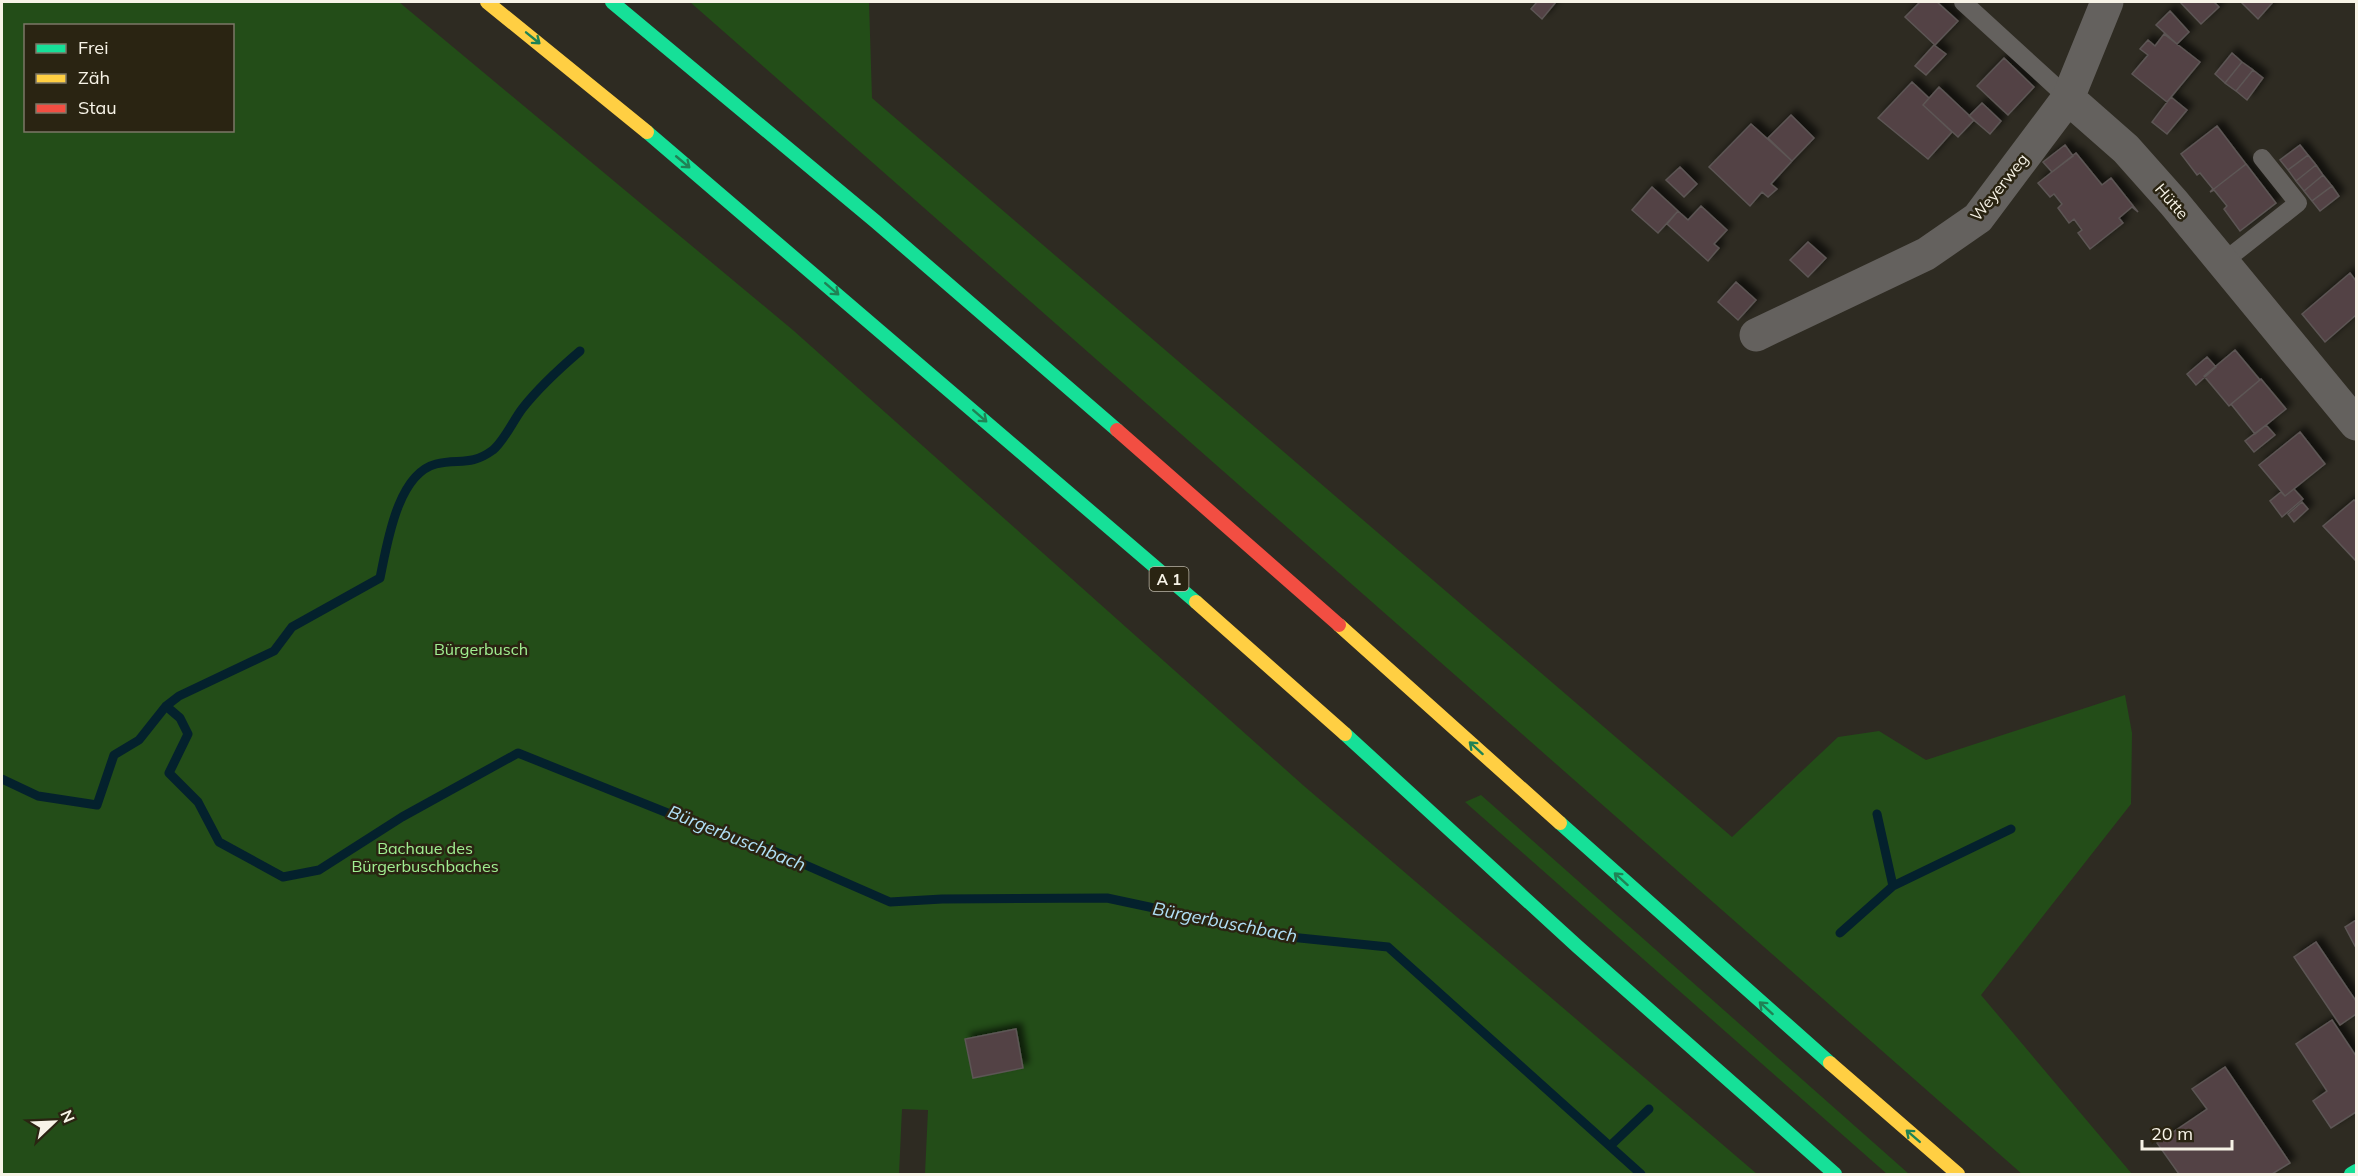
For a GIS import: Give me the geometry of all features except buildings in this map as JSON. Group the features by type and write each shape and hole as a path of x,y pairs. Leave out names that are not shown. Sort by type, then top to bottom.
{"main road":[{"name":"A 1","path":"488,2 613,103 754,222 1260,657 1578,946 1835,1174"},
{"path":"612,2 867,214 1309,598 1824,1060 1958,1174"},
{"path":"2351,1174 2356,1171"}],"street":[{"name":"Weyerweg","path":"1756,335 1926,254 1978,218 2068,98 2107,2"},
{"name":"Hütte","path":"2068,98 2126,149 2223,262 2356,424"}],"lane":[{"name":"Hütte","path":"1963,2 2068,98"},
{"path":"2223,262 2298,203 2262,158"}],"green space":[{"name":"Bürgerbusch","path":"2,2 399,2 794,331 1304,786 1757,1174 925,1174 928,1110 902,1109 899,1174 2,1174"},
{"path":"690,2 869,2 872,98 1732,837 1838,737 1879,731 1926,760 2125,695 2132,733 2131,804 1981,995 2132,1174 2022,1174"},
{"path":"1481,795 1909,1174 1887,1174 1465,802"}],"waterway":[{"path":"2,779 38,796 97,805 114,755 139,740 166,706 179,696 274,651 292,627 380,578 396,512 412,481 423,470 436,464 477,459 493,450 535,393 580,351"},
{"name":"Bürgerbuschbach","path":"166,706 180,718 188,734 169,773 198,802 219,842 283,877 319,870 402,817 518,753 710,830 776,852 890,902 942,899 1107,898 1290,937 1388,947 1641,1174"},
{"name":"Bürgerbuschbach","path":"1877,814 1893,886"},
{"name":"Bürgerbuschbach","path":"1840,933 1893,886 2011,829"},
{"name":"Bürgerbuschbach","path":"1610,1146 1649,1109"}],"traffic: fast":[{"path":"612,2 875,221 1117,430"},
{"path":"647,132 1196,602"},
{"path":"1345,734 1578,947 1835,1174"},
{"path":"1560,823 1830,1063"},
{"path":"2351,1174 2356,1171"}],"traffic: slow":[{"path":"487,2 647,132"},
{"path":"1196,602 1345,734"},
{"path":"1339,625 1560,823"},
{"path":"1830,1063 1958,1174"}],"traffic: jam":[{"path":"1117,430 1339,625"}],"park label":[{"name":"Bachaue des Bürgerbuschbaches","path":"425,857"}]}
